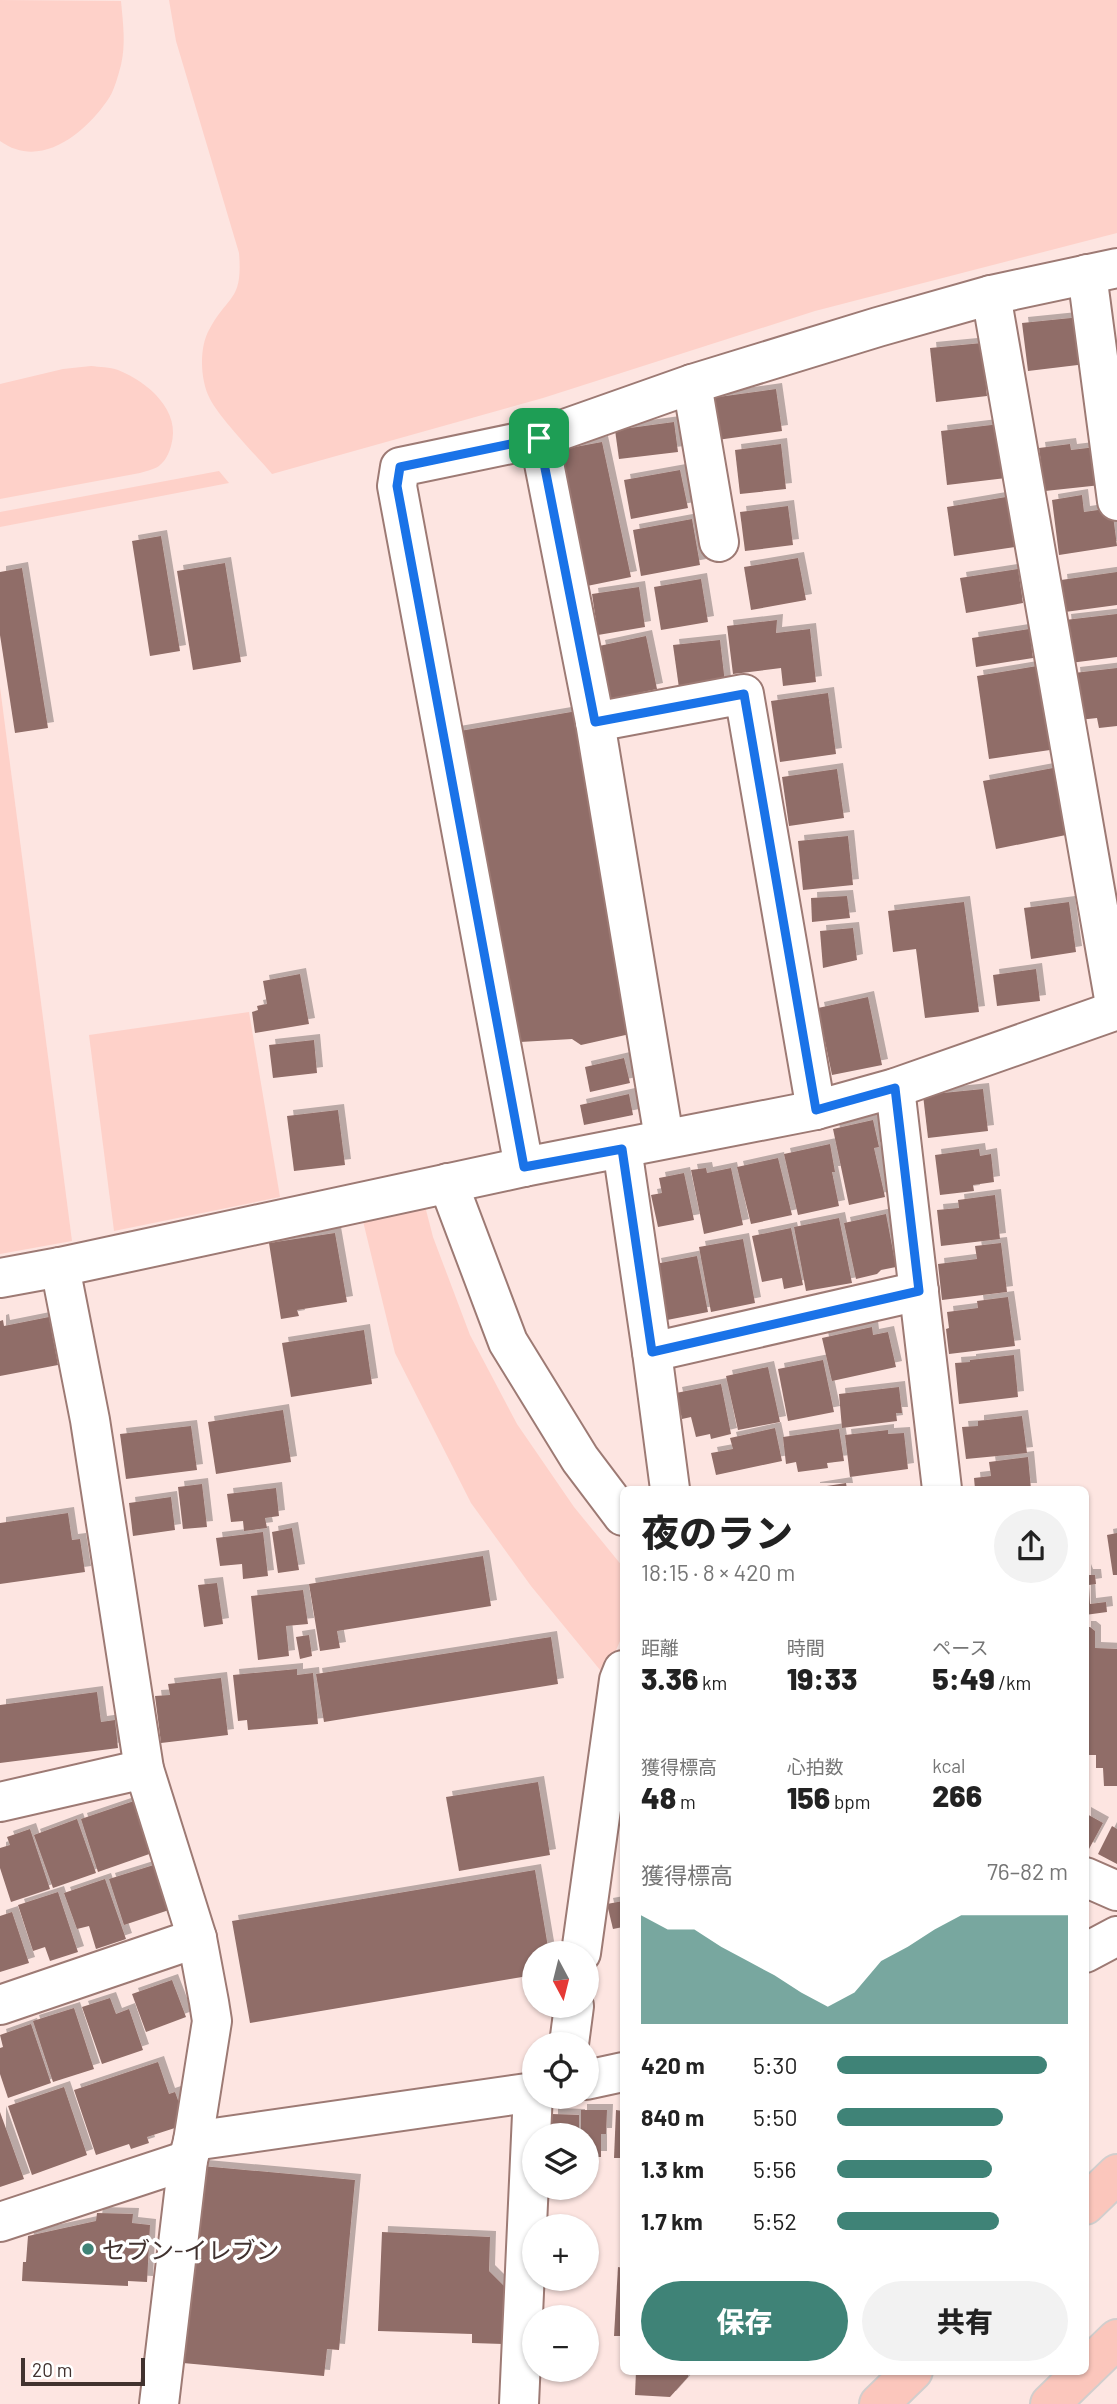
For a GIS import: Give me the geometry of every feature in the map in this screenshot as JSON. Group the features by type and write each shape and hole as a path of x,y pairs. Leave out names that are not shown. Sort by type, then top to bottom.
{"highway":[{"path":"1089,2201 1117,2174"},
{"path":"1089,2366 1117,2339"},
{"path":"879,2404 909,2375"},
{"path":"1050,2404 1080,2375"}],"street":[{"path":"524,1167 397,486 400,467 539,438 692,384 991,295 1102,271 1117,501"},
{"path":"0,1278 664,1138 816,1110 895,1088 1117,1010 991,295"},
{"path":"692,384 719,542"},
{"path":"539,438 595,722 664,1138"},
{"path":"595,722 744,694 816,1110"},
{"path":"895,1088 942,1486"},
{"path":"622,1149 670,1486"},
{"path":"448,1183 508,1342 580,1459 620,1512"},
{"path":"60,1267 90,1420 144,1769 197,1938 212,2021 190,2151 159,2404"},
{"path":"652,1352 919,1291"},
{"path":"583,1941 620,1678"},
{"path":"0,1802 144,1769"},
{"path":"1089,1879 1117,1891"},
{"path":"1089,1951 1117,1936"},
{"path":"0,2005 197,1938"},
{"path":"599,2077 620,2073"},
{"path":"0,2222 190,2151 522,2094"},
{"path":"519,2404 533,2109"}],"shaded area":[{"path":"0,0 121,1 123,49 112,93 74,136 45,150 30,152 15,149 0,141"},
{"path":"169,0 1117,0 1117,233 815,311 543,398 272,474 222,417 210,399 204,383 202,355 206,337 236,289 240,269 239,253 176,41"},
{"path":"91,366 115,369 129,375 160,399 172,421 171,446 166,459 156,468 140,473 0,499 0,384 63,369"},
{"path":"219,471 229,483 0,527 0,512"},
{"path":"0,687 72,1241 0,1254"},
{"path":"249,1012 280,1197 114,1231 89,1035"},
{"path":"425,1206 433,1237 470,1335 517,1424 574,1507 620,1563 620,1641 605,1676 531,1586 471,1503 395,1353 362,1217"}],"building":[{"path":"1081,317 1086,364 1028,371 1022,323"},
{"path":"982,343 987,396 936,402 930,348"},
{"path":"776,389 782,431 717,440 711,398"},
{"path":"674,422 678,452 619,459 615,430"},
{"path":"1000,424 1006,478 947,485 941,431"},
{"path":"602,442 631,577 587,586 559,450"},
{"path":"781,444 786,489 740,494 735,450"},
{"path":"1070,444 1071,450 1096,447 1101,485 1045,491 1039,448"},
{"path":"680,470 688,508 631,519 624,480"},
{"path":"1082,495 1084,512 1112,508 1117,546 1059,555 1052,500"},
{"path":"1006,497 1015,547 954,556 947,507"},
{"path":"788,506 793,545 745,551 740,512"},
{"path":"692,519 700,565 641,576 633,530"},
{"path":"161,536 180,651 150,656 132,541"},
{"path":"798,558 806,600 751,610 744,567"},
{"path":"225,563 241,662 193,670 177,571"},
{"path":"22,568 48,728 15,733 0,635 0,572"},
{"path":"1018,569 1023,603 966,613 960,578"},
{"path":"1117,572 1117,605 1065,612 1061,580"},
{"path":"701,579 708,622 661,630 654,587"},
{"path":"639,587 645,627 598,635 592,594"},
{"path":"1117,614 1117,657 1070,663 1065,620"},
{"path":"777,620 776,633 810,629 816,682 783,686 781,668 733,674 727,626"},
{"path":"1029,629 1033,658 976,667 972,638"},
{"path":"646,636 657,689 610,699 599,646"},
{"path":"720,640 725,683 679,688 673,645"},
{"path":"1037,666 1050,750 989,759 977,676"},
{"path":"1117,668 1117,726 1099,728 1097,718 1079,720 1074,673"},
{"path":"828,693 836,754 780,762 771,701"},
{"path":"583,710 630,1034 581,1045 572,1039 520,1042 454,732"},
{"path":"1053,768 1066,835 996,849 983,781"},
{"path":"837,769 844,818 789,826 782,777"},
{"path":"848,836 853,885 803,890 798,841"},
{"path":"847,896 850,918 812,922 811,898"},
{"path":"964,902 979,1012 925,1018 916,949 893,952 888,911"},
{"path":"1069,902 1076,952 1031,959 1024,908"},
{"path":"853,928 857,960 823,968 820,931"},
{"path":"1036,969 1040,1001 997,1006 993,975"},
{"path":"300,974 309,1024 255,1033 252,1012 258,1010 257,1006 267,1004 263,981"},
{"path":"868,997 882,1065 832,1075 818,1008"},
{"path":"314,1040 317,1073 273,1078 269,1045"},
{"path":"624,1058 630,1083 590,1092 585,1067"},
{"path":"983,1089 988,1131 928,1138 923,1095"},
{"path":"629,1094 633,1115 584,1125 580,1105"},
{"path":"338,1110 345,1165 294,1171 287,1116"},
{"path":"873,1120 879,1147 874,1148 885,1197 849,1205 833,1129"},
{"path":"830,1144 839,1206 798,1215 784,1154"},
{"path":"979,1149 980,1156 991,1154 994,1182 973,1185 974,1191 940,1195 935,1155"},
{"path":"778,1158 792,1215 751,1224 737,1167"},
{"path":"706,1168 707,1173 731,1168 743,1225 704,1234 691,1170"},
{"path":"684,1173 694,1220 658,1227 651,1195 662,1193 659,1178"},
{"path":"995,1195 1000,1239 941,1246 937,1210 959,1208 958,1200"},
{"path":"886,1214 896,1267 856,1279 844,1223"},
{"path":"839,1218 852,1283 806,1291 794,1227"},
{"path":"791,1228 803,1285 784,1289 782,1278 762,1282 752,1236"},
{"path":"335,1233 347,1302 297,1310 299,1316 281,1319 269,1243"},
{"path":"743,1239 755,1303 711,1312 699,1247"},
{"path":"1001,1243 1007,1292 942,1300 938,1264 977,1259 975,1246"},
{"path":"697,1256 708,1312 667,1320 655,1264"},
{"path":"1008,1297 1015,1346 949,1354 947,1312 978,1308 977,1301"},
{"path":"49,1317 58,1365 0,1376 0,1321 3,1320 4,1326"},
{"path":"872,1327 873,1335 888,1332 896,1367 832,1381 822,1338"},
{"path":"364,1330 372,1384 291,1397 282,1343"},
{"path":"1014,1355 1018,1397 959,1404 955,1363"},
{"path":"823,1360 834,1412 788,1421 778,1369"},
{"path":"768,1367 780,1422 738,1430 726,1376"},
{"path":"721,1384 731,1434 711,1439 710,1434 696,1437 691,1417 682,1419 676,1393"},
{"path":"899,1387 902,1413 896,1413 897,1421 842,1428 839,1394"},
{"path":"283,1410 291,1462 216,1474 208,1422"},
{"path":"1022,1416 1027,1453 966,1459 962,1427 978,1426 978,1421"},
{"path":"191,1426 197,1470 126,1479 120,1434"},
{"path":"775,1428 782,1461 716,1475 711,1453 733,1449 730,1438"},
{"path":"839,1429 844,1461 827,1463 828,1468 798,1472 796,1462 786,1464 783,1437"},
{"path":"888,1430 888,1434 904,1433 908,1469 850,1477 845,1435"},
{"path":"1028,1457 1031,1486 975,1486 974,1478 991,1476 989,1462"},
{"path":"202,1484 207,1527 183,1529 178,1487"},
{"path":"276,1488 279,1516 265,1518 267,1528 244,1531 243,1521 231,1522 227,1494"},
{"path":"171,1497 175,1530 133,1536 129,1503"},
{"path":"68,1513 72,1540 80,1539 85,1572 0,1584 0,1523"},
{"path":"292,1528 299,1570 278,1573 272,1532"},
{"path":"263,1532 268,1576 243,1579 242,1564 220,1566 216,1538"},
{"path":"1117,1533 1117,1575 1113,1575 1107,1535"},
{"path":"483,1556 491,1606 337,1631 340,1648 320,1651 309,1584"},
{"path":"1089,1575 1095,1575 1096,1584 1089,1585"},
{"path":"217,1583 223,1624 204,1627 198,1585"},
{"path":"1089,1585 1090,1604 1106,1602 1107,1612 1089,1614"},
{"path":"303,1590 308,1624 286,1626 289,1656 258,1660 251,1596"},
{"path":"1089,1627 1095,1631 1095,1648 1117,1649 1117,1786 1104,1786 1103,1768 1096,1768 1096,1755 1089,1755"},
{"path":"309,1635 312,1656 300,1659 296,1637"},
{"path":"551,1637 558,1684 324,1722 316,1674"},
{"path":"297,1669 297,1675 313,1673 318,1724 248,1730 247,1720 238,1721 233,1675"},
{"path":"221,1678 228,1735 161,1743 155,1696 170,1695 168,1684"},
{"path":"97,1692 101,1722 115,1720 118,1748 0,1763 0,1705"},
{"path":"538,1782 550,1855 459,1871 446,1797"},
{"path":"137,1800 155,1852 98,1872 81,1819"},
{"path":"1089,1815 1103,1823 1089,1849"},
{"path":"77,1819 96,1873 53,1888 34,1835"},
{"path":"1112,1826 1117,1829 1117,1864 1098,1854"},
{"path":"30,1829 50,1889 11,1902 0,1868 0,1848 10,1845 7,1837"},
{"path":"157,1864 172,1909 124,1925 109,1879"},
{"path":"535,1870 547,1941 522,1941 522,1977 250,2023 232,1921"},
{"path":"105,1879 126,1939 96,1949 89,1926 77,1929 64,1893"},
{"path":"58,1892 78,1952 50,1961 45,1947 33,1951 18,1905"},
{"path":"620,1902 620,1928 613,1929 607,1904"},
{"path":"12,1912 29,1963 0,1972 0,1916"},
{"path":"172,1980 186,2017 146,2032 132,1994"},
{"path":"110,1998 116,2014 129,2009 143,2050 102,2064 82,2007"},
{"path":"74,2008 94,2069 53,2082 33,2021"},
{"path":"31,2024 51,2083 8,2098 0,2074 0,2048 3,2047 0,2035"},
{"path":"158,2062 169,2094 175,2092 183,2114 181,2126 147,2137 149,2143 131,2149 129,2144 96,2155 74,2090"},
{"path":"64,2087 87,2155 32,2175 8,2106"},
{"path":"581,2110 607,2110 606,2134 601,2134 601,2157 599,2123 581,2123"},
{"path":"616,2110 620,2111 620,2158 614,2158"},
{"path":"0,2112 24,2179 0,2187"},
{"path":"552,2114 579,2115 579,2123 552,2123"},
{"path":"202,2166 355,2180 339,2350 327,2349 324,2376 183,2363"},
{"name":"セブン-イレブン","path":"97,2213 133,2214 132,2223 150,2225 147,2282 128,2281 128,2286 22,2281 28,2236 96,2221"},
{"path":"382,2232 490,2237 489,2271 505,2287 503,2344 472,2343 472,2334 378,2331"},
{"path":"618,2267 620,2336 614,2336"},
{"path":"636,2375 688,2375 670,2397 635,2395"}],"place":[{"name":"セブン-イレブン","path":"88,2249"}],"route":[{"path":"539,438 595,722 744,694 816,1110 895,1088 919,1291 652,1352 622,1149 524,1167 397,486 400,467 539,438"}]}
